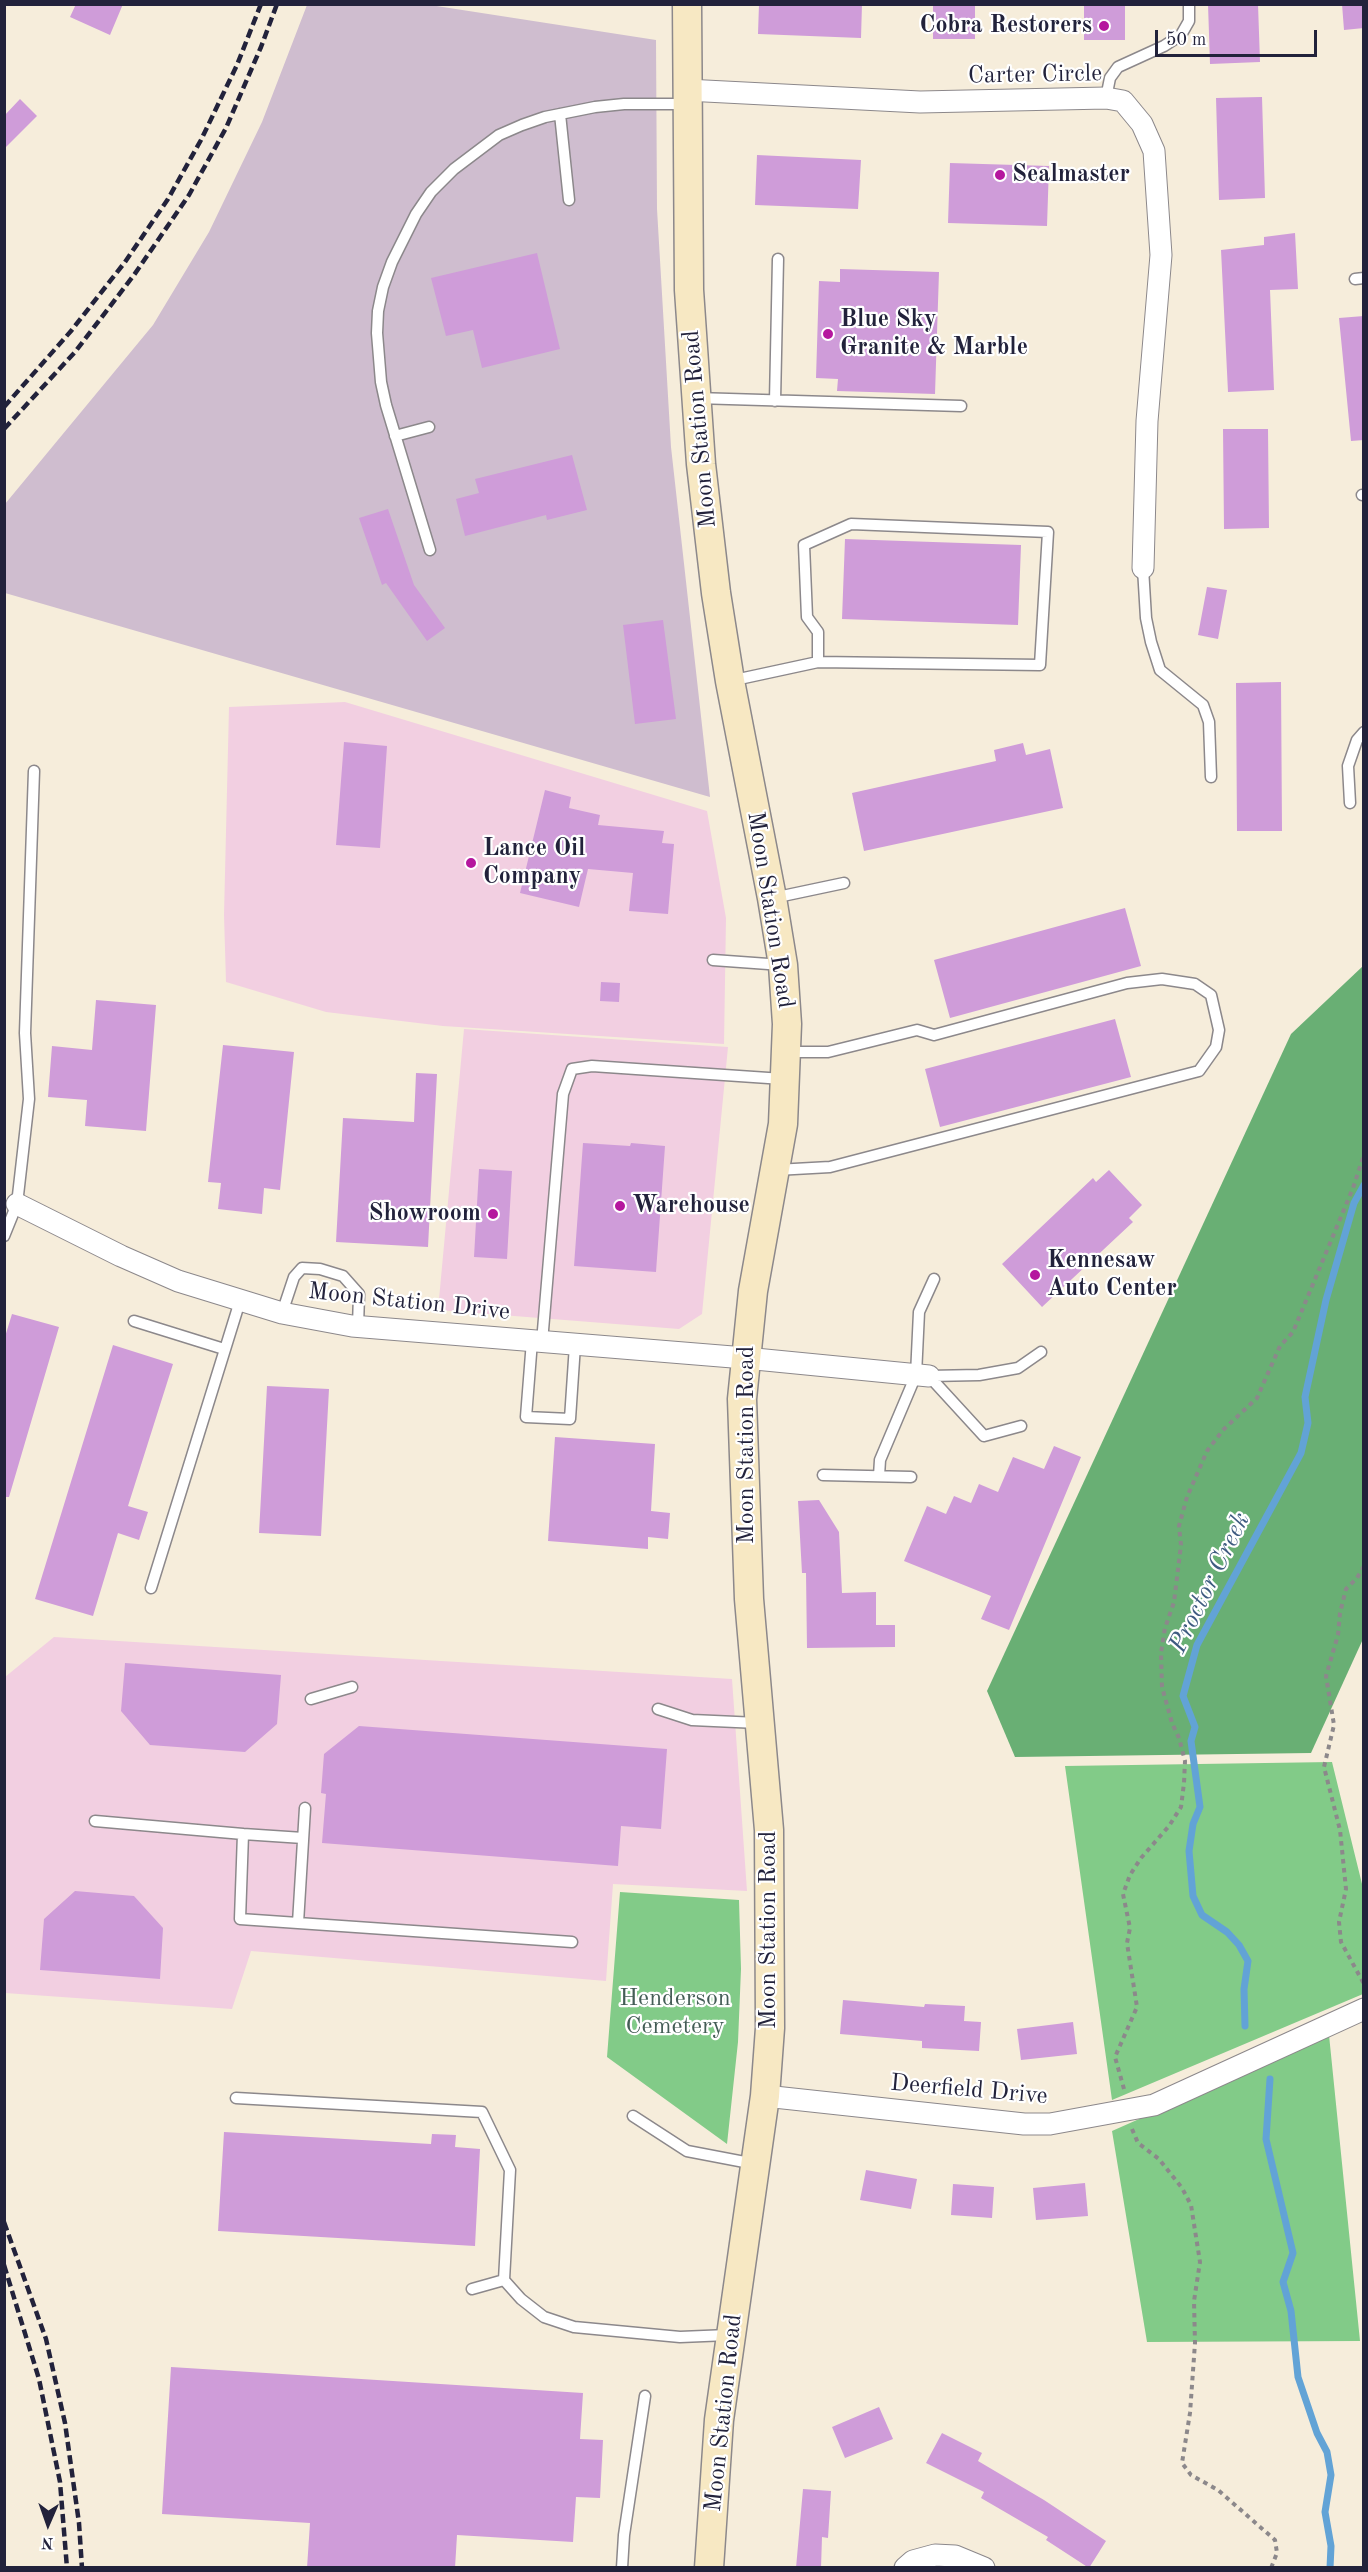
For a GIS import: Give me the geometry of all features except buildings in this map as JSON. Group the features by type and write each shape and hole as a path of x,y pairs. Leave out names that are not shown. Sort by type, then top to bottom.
{"street":[{"name":"Moon Station Road","path":"687,4 689,290 696,398 716,593 730,681 783,965 786,993 787,1065 775,1170 753,1291 742,1399 746,1551 769,1830 770,2028 765,2096 719,2420 709,2568"},
{"name":"Carter Circle","path":"686,97 920,102 1106,98 1123,101 1142,124 1154,151 1161,255 1147,421 1143,568"},
{"name":"Moon Station Drive","path":"11,1200 121,1256 178,1281 282,1313 358,1327 745,1358 922,1375"},
{"name":"Deerfield Drive","path":"765,2096 1024,2124 1050,2124 1154,2105 1364,2009"},
{"path":"905,2568 914,2561 935,2554 955,2556 984,2568"}],"lane":[{"path":"1106,98 1110,78 1118,67 1181,35 1189,21 1189,4"},
{"path":"430,550 381,382 377,333 378,311 383,288 404,238 431,192 476,151 514,128 560,114 686,97"},
{"path":"560,114 569,200"},
{"path":"775,401 778,259"},
{"path":"696,398 961,406"},
{"path":"395,436 429,427"},
{"path":"730,681 818,662 1040,665 1048,532 851,524 804,545 807,617 818,632 818,662"},
{"path":"1143,568 1146,618 1160,670 1203,705 1209,722 1211,777"},
{"path":"1350,803 1348,766 1358,740 1364,732"},
{"path":"4,1236 29,1099 25,1033 34,771"},
{"path":"772,898 844,883"},
{"path":"713,960 783,965"},
{"path":"575,1345 570,1419 526,1417 537,1342 563,1094 572,1069 592,1066 787,1065 828,1052 917,1030 934,1035 1127,983 1162,979 1195,984 1211,995 1220,1030 1216,1047 1199,1071 830,1167 775,1170"},
{"path":"282,1313 294,1277 302,1268 320,1269 344,1276 359,1294 358,1327"},
{"path":"879,1476 880,1461 922,1375 919,1312 934,1279"},
{"path":"151,1588 240,1301"},
{"path":"134,1321 224,1349"},
{"path":"922,1375 979,1375 1018,1368 1041,1352"},
{"path":"922,1375 984,1436 1021,1426"},
{"path":"823,1475 911,1477"},
{"path":"311,1699 352,1687"},
{"path":"658,1709 692,1720 761,1723"},
{"path":"298,1923 305,1808"},
{"path":"95,1821 303,1838"},
{"path":"243,1834 240,1919 572,1942"},
{"path":"236,2098 482,2112 510,2170 504,2280 521,2299 544,2317 574,2327 680,2337 732,2335"},
{"path":"633,2116 687,2151 756,2164"},
{"path":"472,2289 504,2280"},
{"path":"622,2568 624,2535 645,2396"}],"path":[{"path":"1125,2096 1115,2057 1137,2007 1127,1943 1130,1928 1123,1894 1130,1875 1141,1858 1169,1826 1181,1807 1184,1783 1185,1761 1162,1687 1161,1653 1165,1628 1174,1602 1181,1545 1179,1526 1187,1497 1207,1451 1223,1430 1257,1398 1280,1346 1293,1332 1353,1188 1364,1155"},
{"path":"1364,1566 1357,1578 1346,1589 1340,1612 1338,1635 1326,1676 1334,1725 1324,1767 1340,1830 1346,1889 1339,1922 1341,1942 1364,1984"},
{"path":"1130,2125 1138,2143 1159,2159 1182,2188 1191,2205 1198,2248 1200,2262 1194,2301 1195,2343 1190,2413 1182,2463 1191,2475 1218,2490 1275,2540 1276,2553 1271,2568"}],"shaded area":[{"path":"307,5 430,5 656,40 657,209 671,447 710,797 5,593 5,504 153,325 209,232 262,122"},
{"name":"Lance Oil Company","path":"345,702 707,811 726,918 724,1044 443,1026 326,1012 226,982 224,915 229,707"},
{"path":"464,1029 728,1047 702,1314 679,1329 438,1310"},
{"path":"54,1637 732,1679 747,1891 613,1884 606,1981 251,1951 232,2009 5,1993 5,1677"}],"green space":[{"path":"1363,966 1363,1639 1311,1753 1015,1757 987,1691 1291,1034"},
{"path":"1332,1762 1363,1888 1363,1994 1112,2100 1065,1766"},
{"name":"Henderson Cemetery","path":"620,1892 739,1900 741,1969 738,2042 727,2144 607,2057"},
{"path":"1329,2035 1360,2341 1147,2342 1112,2131"}],"waterway":[{"name":"Proctor Creek","path":"1245,2026 1244,1989 1248,1961 1239,1945 1227,1932 1202,1915 1193,1896 1189,1851 1193,1824 1200,1807 1191,1741 1195,1727 1183,1696 1197,1645 1301,1453 1308,1423 1305,1397 1326,1300 1354,1203 1364,1185"},
{"name":"Proctor Creek","path":"1270,2079 1266,2139 1293,2253 1283,2282 1291,2311 1298,2377 1317,2433 1327,2452 1331,2475 1325,2512 1331,2546 1330,2568"}],"railway":[{"path":"4,407 71,331 125,262 168,199 201,140 237,65 261,4"},
{"path":"4,429 75,352 134,275 189,195 226,128 277,4"},
{"path":"4,2222 46,2339 65,2423 79,2523 82,2568"},
{"path":"4,2265 39,2379 60,2482 67,2568"}],"place":[{"name":"Cobra Restorers","path":"1104,26"},
{"name":"Sealmaster","path":"1000,175"},
{"name":"Blue Sky Granite & Marble","path":"828,334"},
{"name":"Lance Oil Company","path":"471,863"},
{"name":"Warehouse","path":"620,1206"},
{"name":"Showroom","path":"493,1214"},
{"name":"Kennesaw Auto Center","path":"1035,1275"}]}
